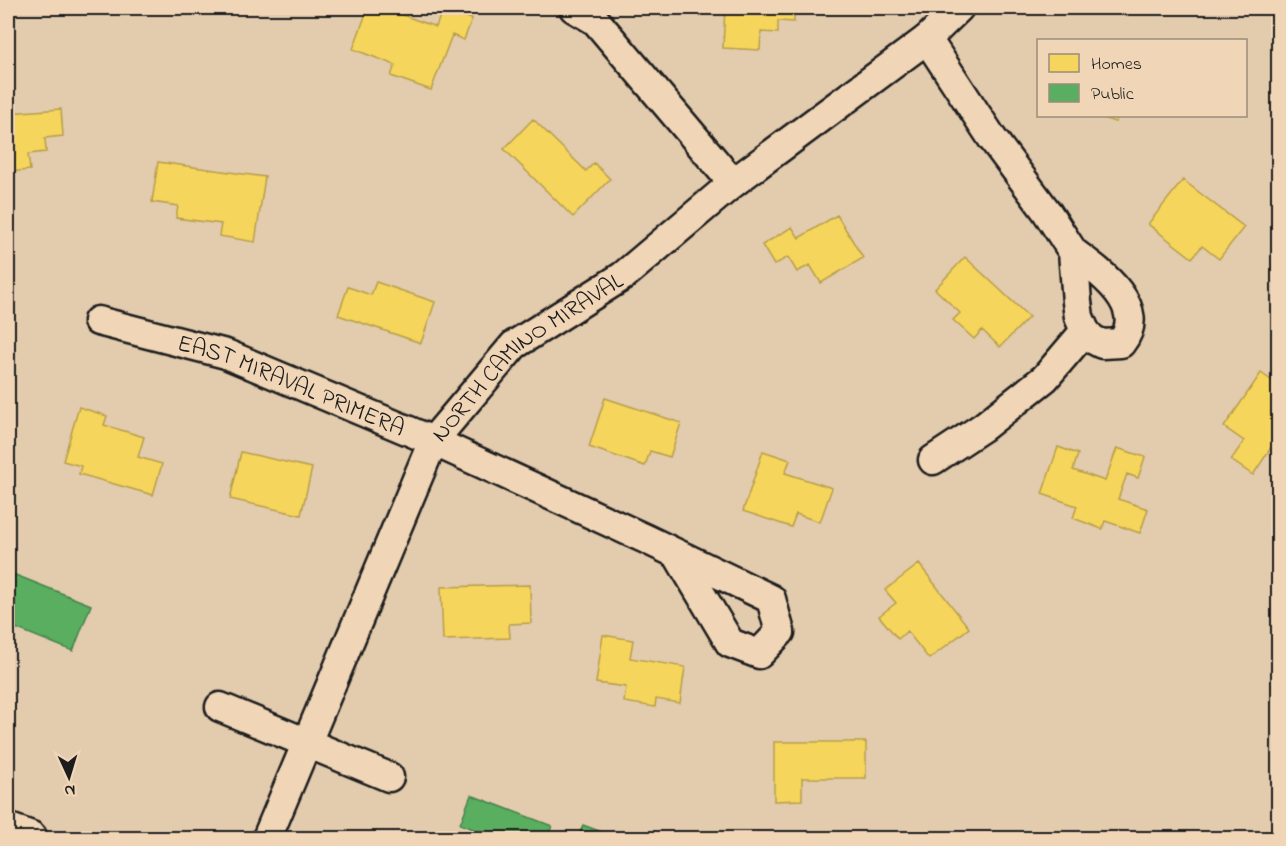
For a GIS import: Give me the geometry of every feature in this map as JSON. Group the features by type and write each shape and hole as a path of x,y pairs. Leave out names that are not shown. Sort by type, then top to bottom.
{"main road":[{"path":"8,830 30,838"}],"street":[{"path":"574,8 596,21 733,183"},
{"name":"NORTH CAMINO MIRAVAL","path":"267,838 433,441 514,345 623,276 733,183 927,39 958,8"},
{"path":"927,39 992,138 1047,212 1073,252 1100,271 1119,293 1129,312 1128,334 1120,343 1101,344 1085,331 1079,317 1073,252"},
{"name":"EAST MIRAVAL PRIMERA","path":"98,321 226,354 433,441 677,554"},
{"path":"933,460 983,427 1045,378 1085,331"},
{"path":"220,707 388,777"}],"building: Homes":[{"path":"368,8 383,8 436,27 443,8 472,19 464,40 452,35 431,90 391,76 395,65 353,49"},
{"path":"725,8 761,11 762,8 827,8 826,14 794,12 794,22 778,21 778,33 761,32 760,50 723,48"},
{"path":"61,109 63,136 45,138 46,152 28,154 30,170 8,172 8,113"},
{"path":"1100,117 1118,117 1115,122"},
{"path":"533,119 586,171 594,163 610,179 573,217 504,149"},
{"path":"158,162 265,177 255,242 219,236 221,224 176,218 178,206 152,202"},
{"path":"1183,180 1244,227 1219,259 1202,246 1192,258 1148,224"},
{"path":"837,215 863,258 821,283 810,265 797,272 788,257 774,265 762,245 792,227 799,238"},
{"path":"965,257 1029,317 1000,347 982,330 974,339 953,320 960,313 935,289"},
{"path":"376,282 435,302 421,343 338,315 348,287 371,295"},
{"path":"1261,373 1278,385 1278,437 1253,475 1231,460 1244,441 1224,427"},
{"path":"605,398 681,423 670,457 650,451 645,466 589,447"},
{"path":"79,407 107,416 104,425 144,437 138,457 162,464 153,495 79,474 81,466 63,461"},
{"path":"1058,447 1078,454 1073,470 1105,481 1117,448 1145,457 1138,478 1127,474 1118,499 1148,509 1140,533 1105,521 1102,529 1073,518 1077,506 1042,494"},
{"path":"763,451 790,460 785,473 832,488 820,522 796,514 791,527 743,511"},
{"path":"241,452 312,468 301,515 230,499"},
{"path":"919,564 969,628 929,659 907,631 898,639 879,616 896,603 885,590"},
{"path":"530,585 531,623 509,624 510,638 443,640 441,587"},
{"path":"603,635 633,640 630,658 685,667 680,703 656,699 655,707 624,702 626,687 596,683"},
{"path":"774,742 866,742 866,778 802,778 802,800 774,801"}],"building: Public":[{"path":"8,572 91,605 73,651 8,625"},
{"path":"471,795 552,826 547,838 497,838 460,824"},
{"path":"583,825 618,838 578,838"}]}
